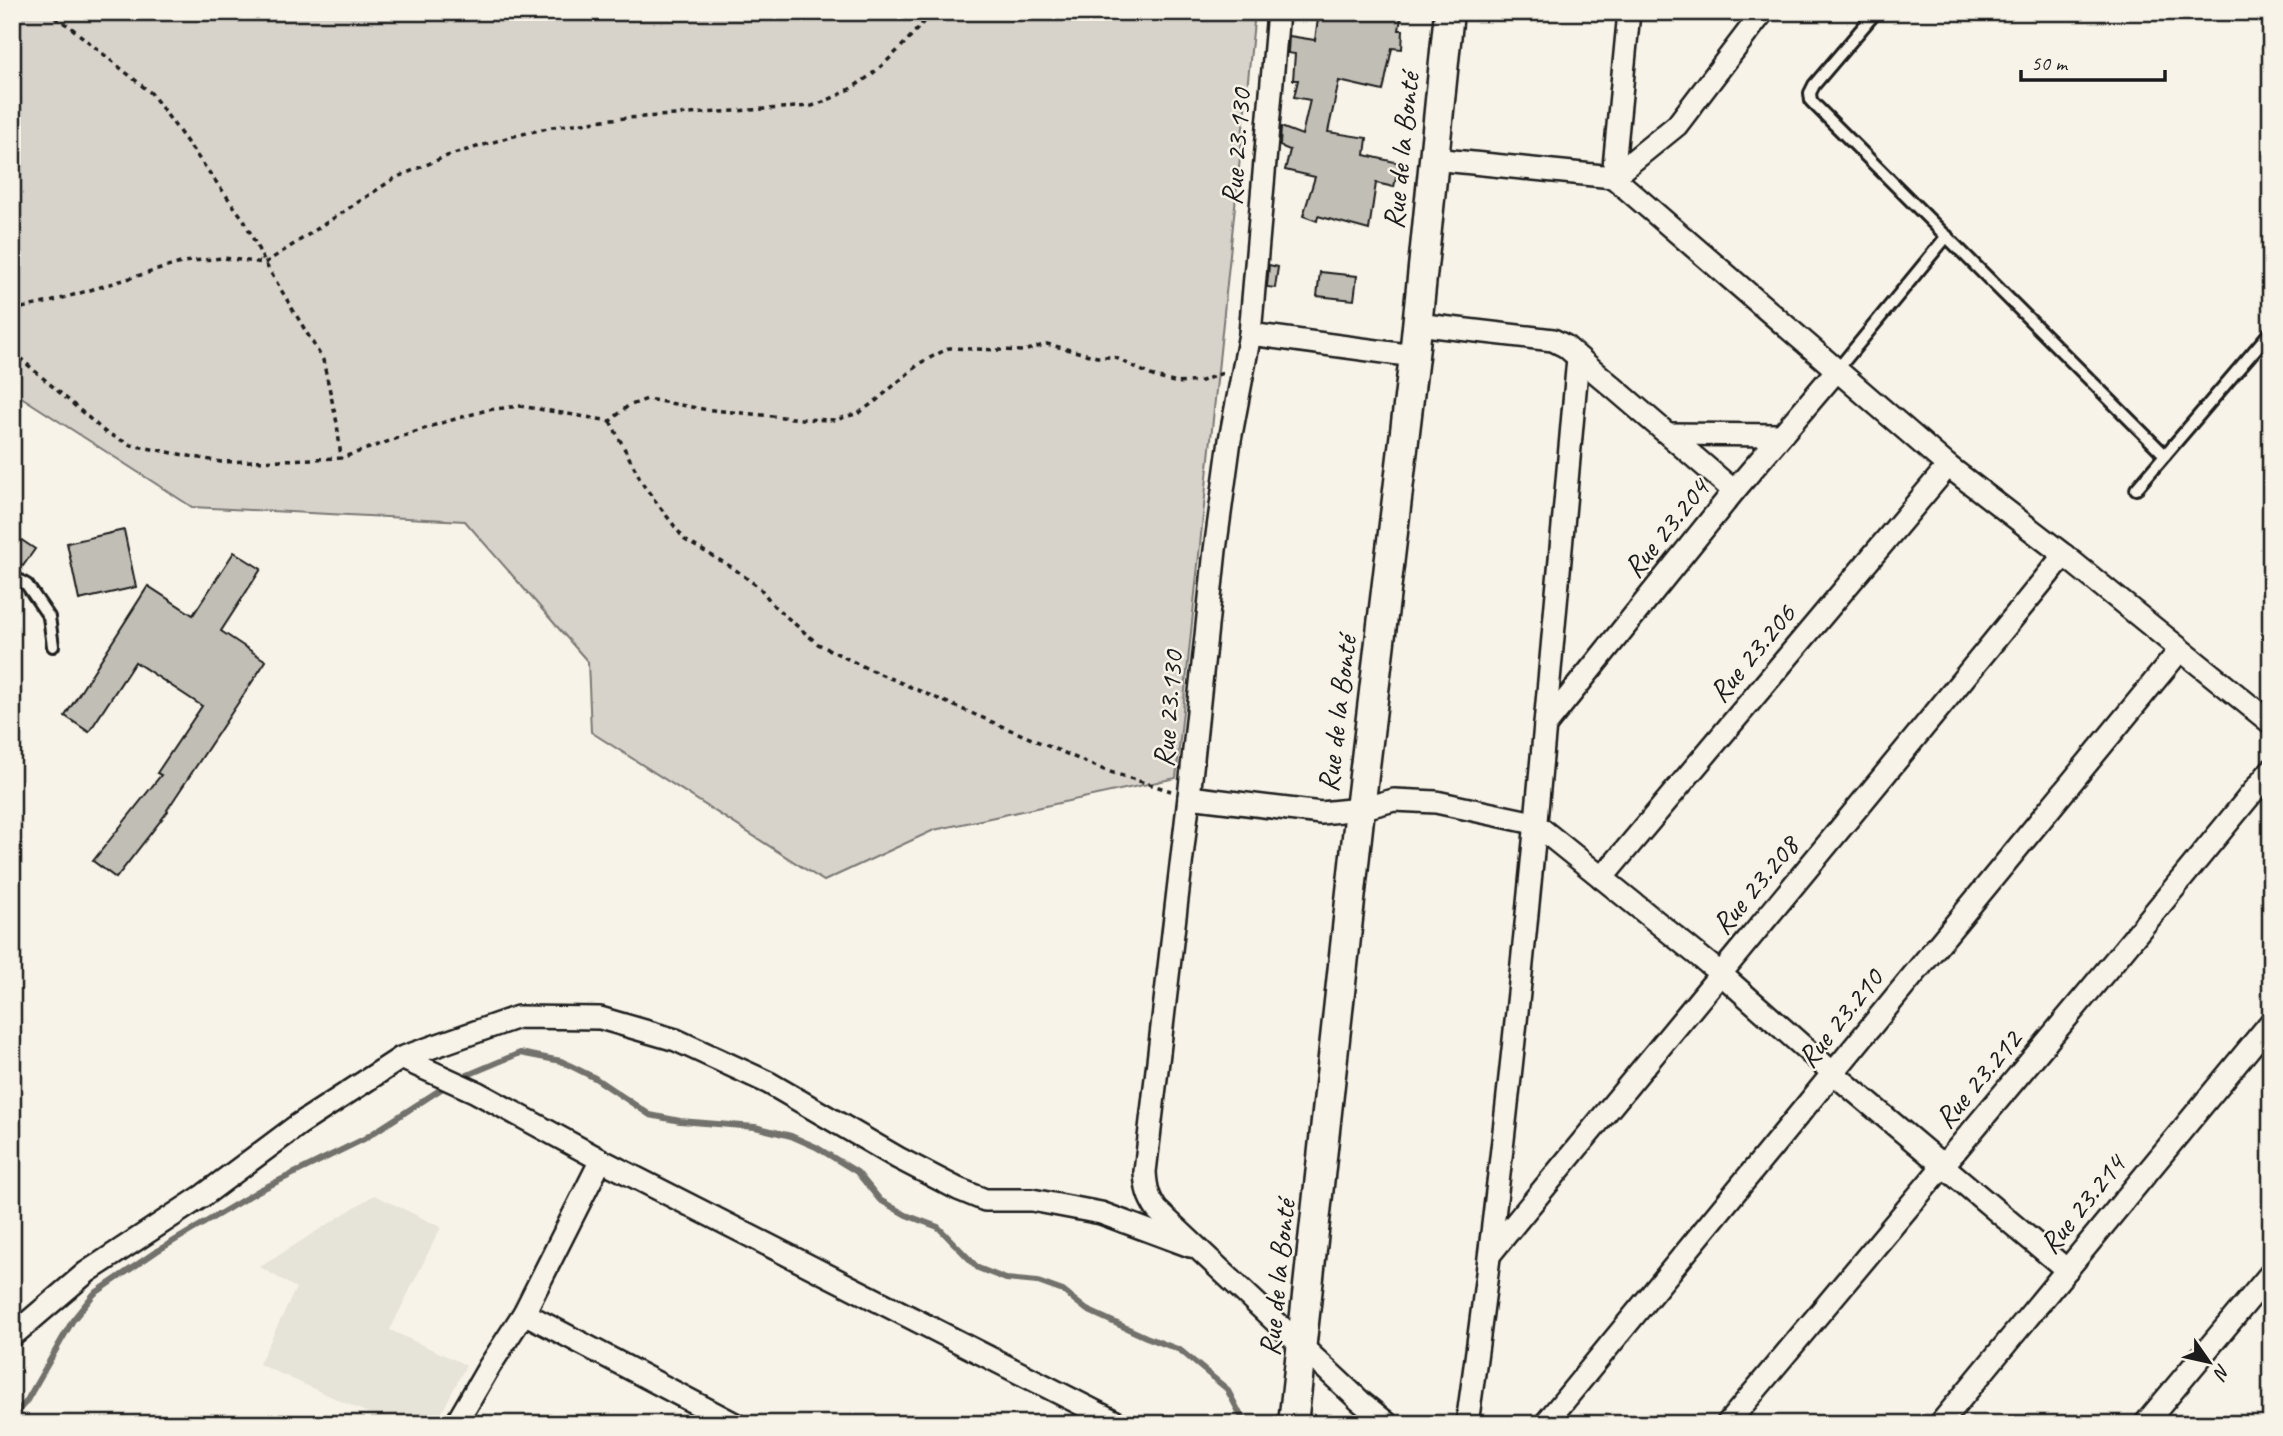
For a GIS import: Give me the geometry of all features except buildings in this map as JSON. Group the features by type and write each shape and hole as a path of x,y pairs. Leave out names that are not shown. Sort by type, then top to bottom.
{"street":[{"name":"Rue 23.130","path":"1278,12 1250,334 1230,440 1215,550 1145,1172 1149,1199 1157,1210 1360,1401 1388,1424"},
{"name":"Rue de la Bonté","path":"1295,1411 1360,809 1414,356 1449,12"},
{"path":"1613,177 1629,12"},
{"path":"1613,177 1677,125 1763,12"},
{"path":"1433,159 1613,177 1948,466 2064,555 2271,723"},
{"path":"1416,324 1553,340 1565,346 1734,491"},
{"path":"1250,334 1414,356"},
{"path":"1467,1424 1491,1253 1545,726 1578,358"},
{"name":"Rue 23.204","path":"1545,726 1734,491 1837,370"},
{"path":"1668,434 1781,435"},
{"name":"Rue 23.206","path":"1602,878 1948,466"},
{"name":"Rue 23.208","path":"1491,1253 2064,555"},
{"name":"Rue 23.210","path":"1545,1424 2180,650"},
{"name":"Rue 23.212","path":"1727,1424 2271,770"},
{"path":"1189,797 1321,813 1360,809 1394,800 1436,802 1534,823 1720,973 1833,1073 2067,1270"},
{"path":"12,1336 86,1272 204,1195 298,1125 401,1058 518,1017 600,1018 676,1040 769,1083 898,1158 985,1200 1032,1200 1101,1213 1198,1249"},
{"name":"Rue 23.214","path":"1940,1424 2271,1022"},
{"path":"401,1058 476,1092 601,1160 1111,1422"},
{"path":"456,1424 524,1313 601,1160"},
{"path":"2145,1424 2271,1273"},
{"path":"524,1313 735,1424"}],"lane":[{"path":"1876,12 1814,85 1810,93 1811,101 2165,454"},
{"path":"1837,370 1947,236"},
{"path":"2136,489 2271,331"},
{"path":"12,576 27,585 49,617 53,646"}],"path":[{"path":"47,12 69,26 151,93 244,220 265,263 323,360 337,423 341,458"},
{"path":"12,310 50,302 184,262 223,258 265,263 395,178 447,156 510,137 552,127 612,119 812,106 836,97 882,68 932,12"},
{"path":"610,421 628,406 647,399 727,411 835,420 859,413 919,363 949,348 1024,351 1047,344 1097,356 1114,357 1155,377 1177,383 1202,381 1245,365"},
{"path":"12,351 105,432 131,445 221,461 341,458 438,424 487,410 520,406 575,413 610,421 644,486 685,540 733,568 760,588 774,606 818,644 864,667 1104,770 1189,797"}],"shaded area":[{"path":"12,12 1255,12 1176,778 934,830 824,881 591,732 588,662 465,521 192,507 12,391"},
{"path":"374,1195 441,1227 390,1330 466,1365 436,1424 392,1424 259,1364 296,1288 260,1267"}],"waterway":[{"path":"458,1079 520,1053 561,1061 595,1078 650,1115 680,1121 755,1127 791,1136 816,1147 857,1172 880,1200 906,1215 938,1227 978,1268 1006,1279 1038,1282 1063,1291 1087,1310 1180,1350 1227,1389 1240,1414 1249,1424"},
{"path":"12,1417 26,1402 73,1320 94,1294 157,1251 258,1191 364,1139 449,1084"}]}
